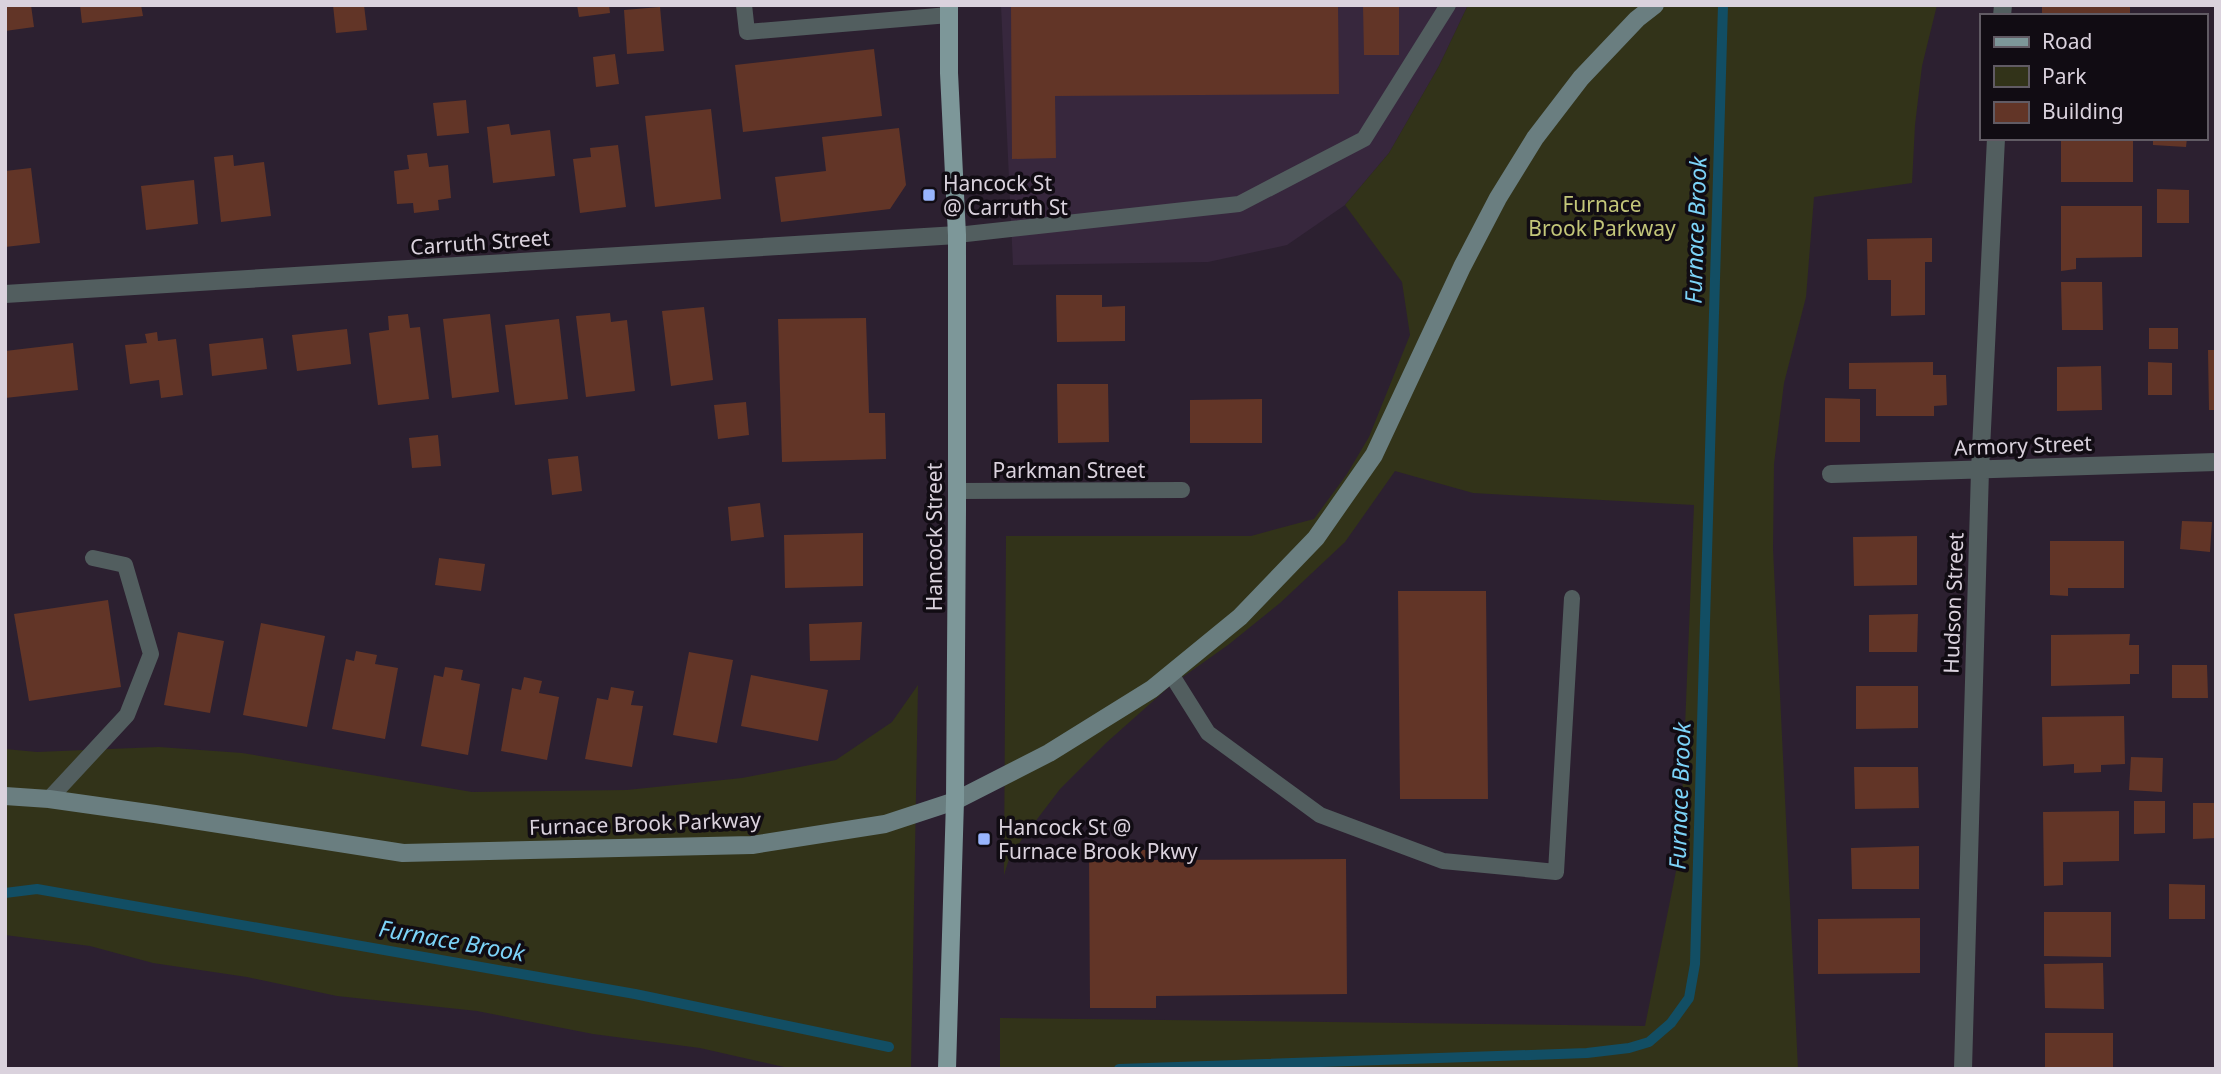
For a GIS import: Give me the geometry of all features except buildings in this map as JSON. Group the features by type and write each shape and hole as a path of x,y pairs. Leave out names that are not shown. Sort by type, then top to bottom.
{"main road":[{"name":"Furnace Brook Parkway","path":"5,796 49,799 402,853 752,845 885,824 955,801 1049,753 1152,689 1240,617 1316,538 1374,455 1497,198 1535,138 1581,78 1637,19 1655,5"},
{"name":"Hancock Street","path":"947,1069 955,801 957,491 957,235 949,73 949,10"}],"street":[{"name":"Hudson Street","path":"1963,1069 1980,470 1996,140"},
{"name":"Carruth Street","path":"5,294 957,235"},
{"name":"Armory Street","path":"1831,474 2216,461"}],"lane":[{"path":"744,5 747,32 949,10"},
{"path":"957,235 1239,204 1364,139 1448,5"},
{"name":"Parkman Street","path":"957,491 1182,490"},
{"path":"49,799 127,715 151,654 125,565 93,558"},
{"path":"1171,674 1208,733 1320,815 1443,861 1556,872 1572,598"}],"shaded area":[{"path":"1001,5 1468,5 1439,66 1389,153 1345,205 1287,245 1208,262 1013,265"}],"green space":[{"name":"Furnace Brook Parkway","path":"1468,5 1937,5 1922,66 1912,183 1814,197 1806,297 1784,383 1774,464 1773,549 1798,1069 1000,1069 1000,1018 1645,1026 1680,851 1694,505 1473,493 1395,471 1345,542 1280,603 1228,645 1170,686 1106,743 1060,789 1022,839 1009,859 1004,875 1006,536 1251,536 1314,519 1347,474 1369,437 1410,335 1402,282 1345,205 1389,153 1439,66"},
{"path":"918,685 911,1069 793,1069 700,1048 593,1034 477,1011 337,996 247,977 153,963 90,946 5,935 5,749 37,752 159,747 242,753 472,792 627,790 742,778 836,760 892,722"}],"waterway":[{"name":"Furnace Brook","path":"1119,1069 1587,1053 1629,1048 1649,1042 1671,1023 1689,998 1695,964 1723,5"},
{"name":"Furnace Brook","path":"5,893 37,889 635,994 889,1047"}],"place":[{"name":"Hancock St @ Carruth St","path":"929,195"},
{"name":"Hancock St @ Furnace Brook Pkwy","path":"984,839"}]}
